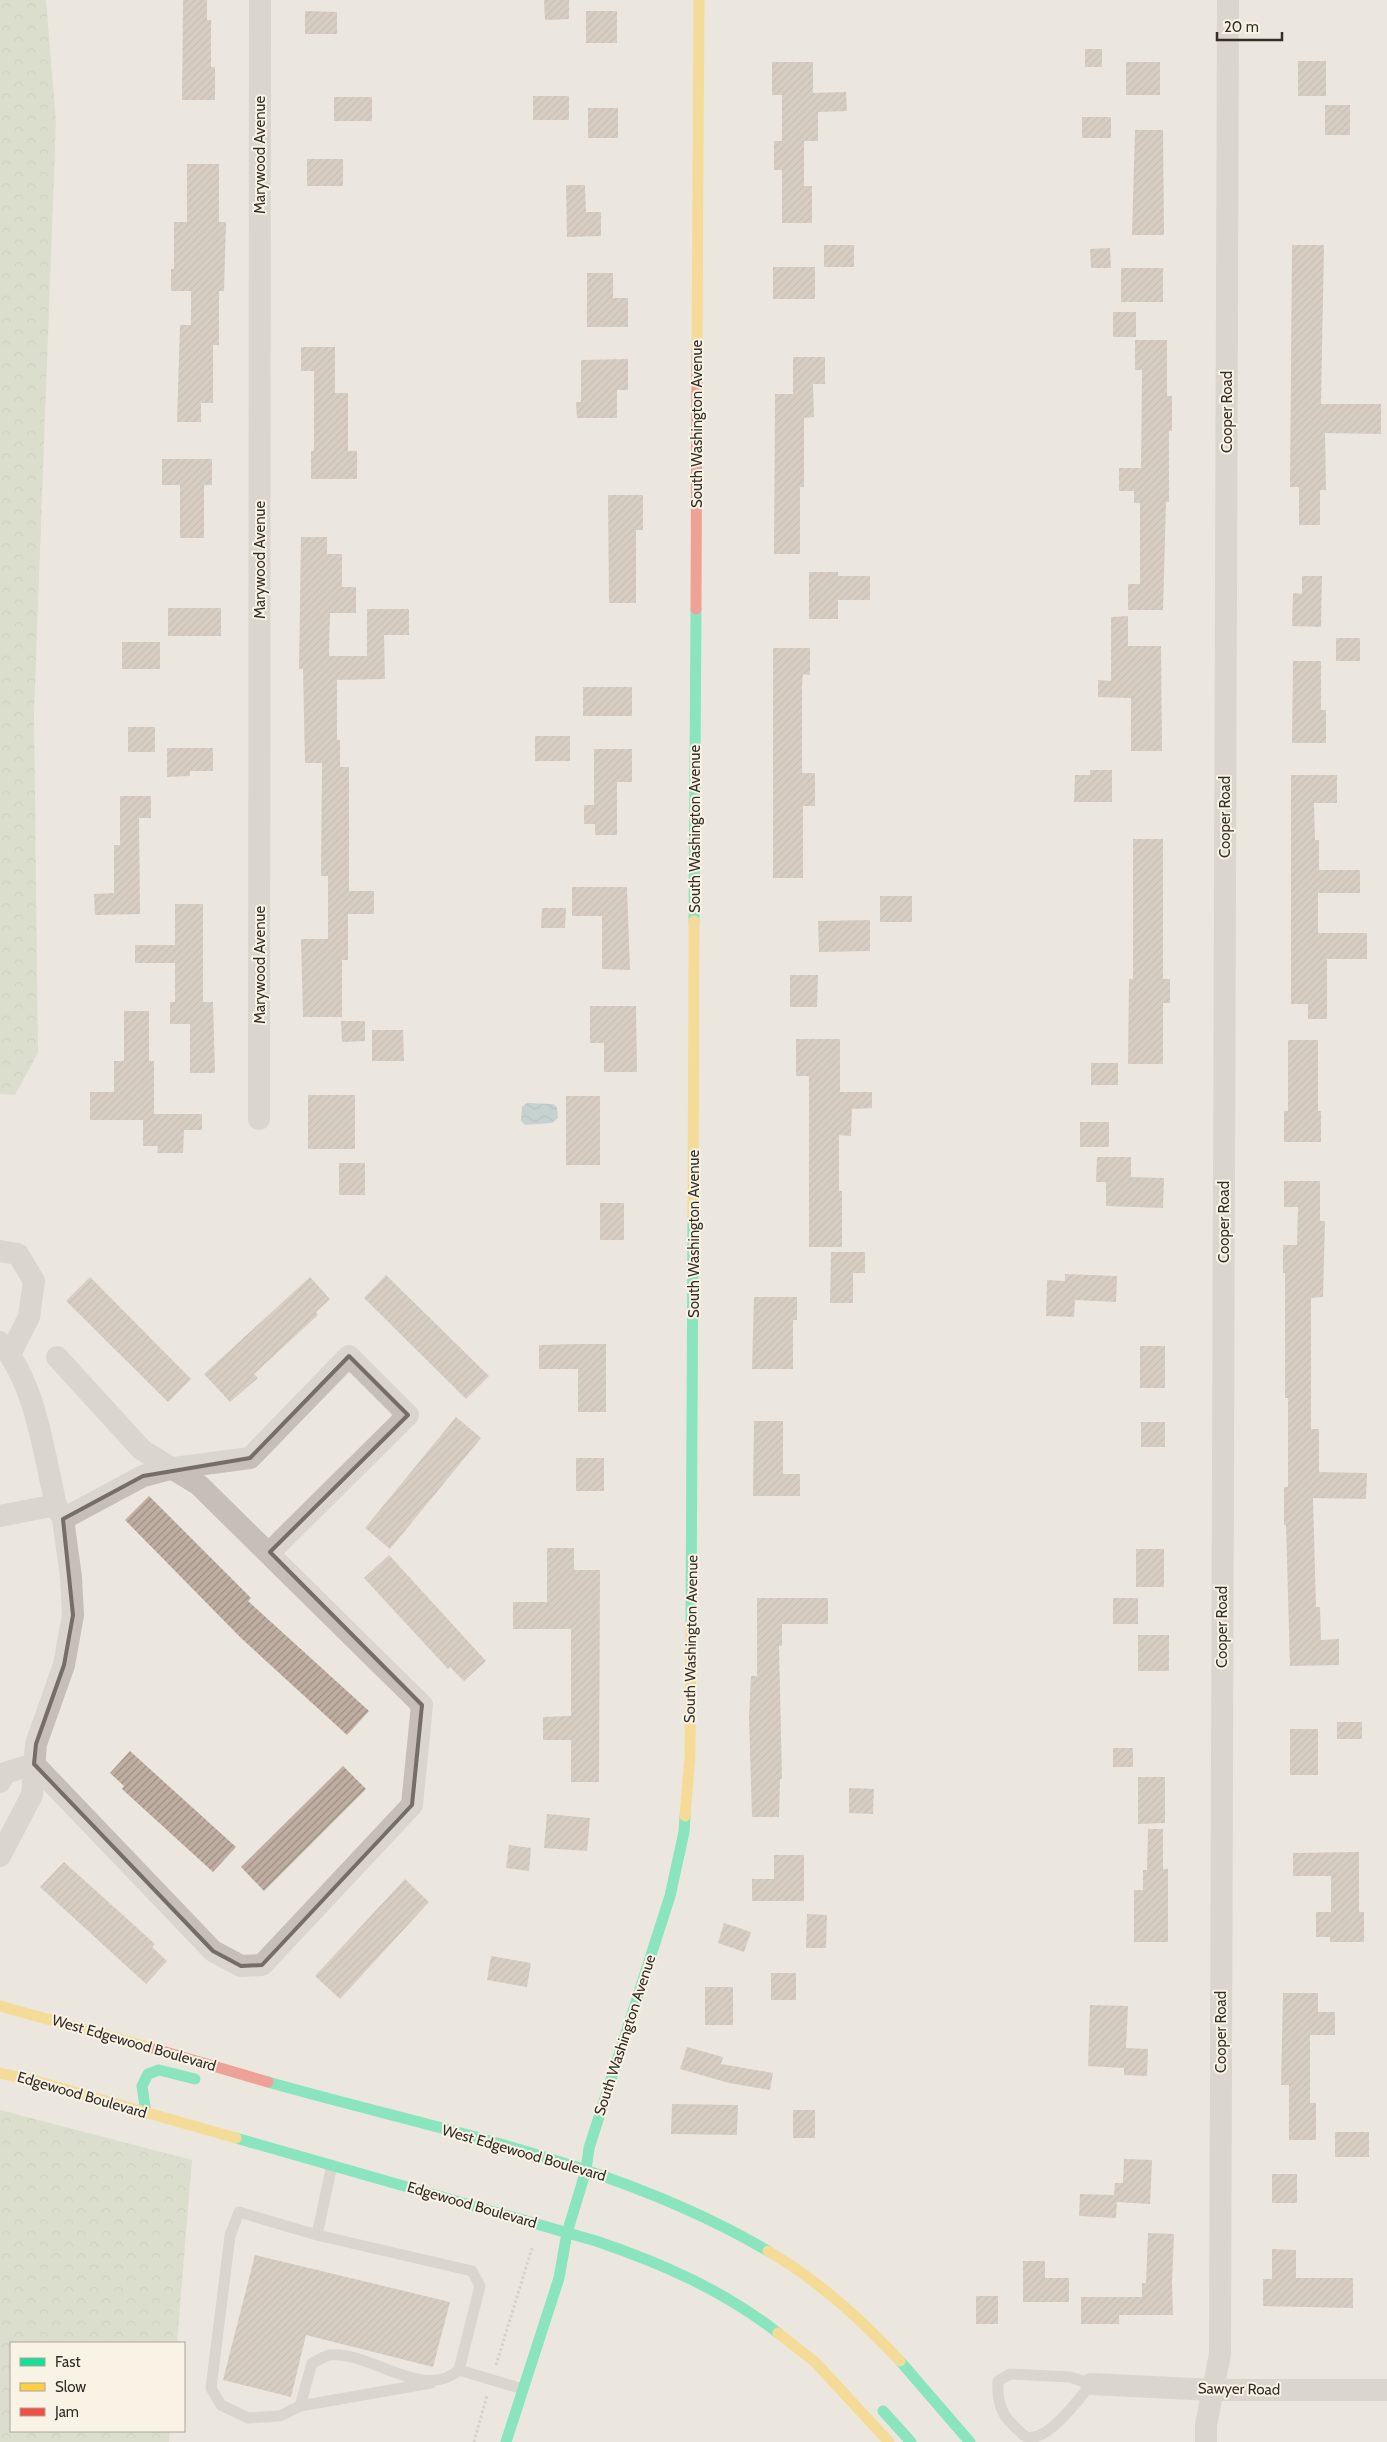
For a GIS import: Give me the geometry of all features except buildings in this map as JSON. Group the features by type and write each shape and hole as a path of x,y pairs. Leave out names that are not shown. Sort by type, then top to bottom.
{"street":[{"name":"Marywood Avenue","path":"259,1119 260,0"},
{"name":"South Washington Avenue","path":"506,2442 559,2278 567,2233 586,2170 589,2148 670,1896 684,1832 690,1755 699,0"},
{"name":"Cooper Road","path":"1206,2442 1206,2425 1220,2344 1228,0"},
{"path":"0,1251 18,1254 34,1281 29,1317 5,1348 33,1404 60,1512 71,1577 73,1615 64,1665 36,1744 32,1795 0,1856"},
{"path":"0,1516 60,1512 143,1476 174,1468 250,1458 349,1356 408,1414 270,1552"},
{"path":"34,1764 213,1951 241,1966 262,1965 412,1805 422,1705 270,1552 199,1485 142,1450 57,1357"},
{"path":"0,1782 5,1773 34,1764"},
{"name":"West Edgewood Boulevard","path":"0,2006 70,2024 326,2098 586,2170 675,2202 752,2241 808,2277 865,2325 900,2360 961,2437 970,2442"},
{"path":"146,2113 142,2086 148,2074 159,2070 206,2082"},
{"name":"Edgewood Boulevard","path":"0,2072 332,2165 567,2233 652,2260 709,2287 772,2328 815,2362 889,2442"},
{"path":"291,2102 326,2098"},
{"path":"815,2362 841,2371"},
{"name":"Sawyer Road","path":"1091,2384 1213,2390 1387,2390"},
{"path":"874,2401 911,2442"}],"lane":[{"path":"317,2235 332,2165"},
{"path":"240,2212 317,2235 472,2271 480,2286 459,2370 449,2379 300,2406 280,2416 248,2418 221,2405 211,2388 230,2236 240,2212"},
{"path":"300,2406 312,2363 329,2355 346,2357 431,2382"},
{"path":"459,2370 523,2389"},
{"path":"1010,2374 1070,2377 1091,2384 1056,2426 1040,2437 1027,2437 1008,2420 997,2398 998,2382 1010,2374"}],"path":[{"path":"474,2442 532,2248"}],"highlighted area":[{"path":"349,1356 408,1415 270,1552 422,1705 412,1805 262,1965 241,1966 213,1951 34,1764 36,1744 64,1665 73,1615 63,1519 143,1476 250,1458"}],"green space":[{"path":"0,0 46,0 56,121 34,713 38,1053 15,1095 0,1094"},
{"path":"0,2110 192,2160 177,2342 10,2342 10,2432 170,2432 169,2442 0,2442"}],"water":[{"path":"527,1103 553,1104 557,1107 558,1118 552,1123 525,1125 521,1121 522,1107"}],"traffic: fast":[{"path":"694,921 696,609"},
{"path":"691,1624 693,1217"},
{"path":"506,2442 559,2278 567,2233 586,2170 589,2148 670,1896 684,1832 685,1816"},
{"path":"146,2113 142,2086 148,2074 159,2070 195,2079"},
{"path":"268,2082 460,2133 587,2171 649,2193 710,2220 768,2251"},
{"path":"236,2138 596,2241 668,2268 691,2279 736,2304 778,2333"},
{"path":"900,2361 970,2442"},
{"path":"883,2411 911,2442"}],"traffic: slow":[{"path":"697,350 699,0"},
{"path":"693,1217 694,921"},
{"path":"685,1816 690,1755 691,1624"},
{"path":"0,2006 155,2049"},
{"path":"0,2073 32,2080 236,2138"},
{"path":"768,2251 786,2262 838,2301 900,2361"},
{"path":"778,2333 815,2362 889,2442"}],"traffic: jam":[{"path":"696,609 697,350"},
{"path":"155,2049 268,2082"}]}
